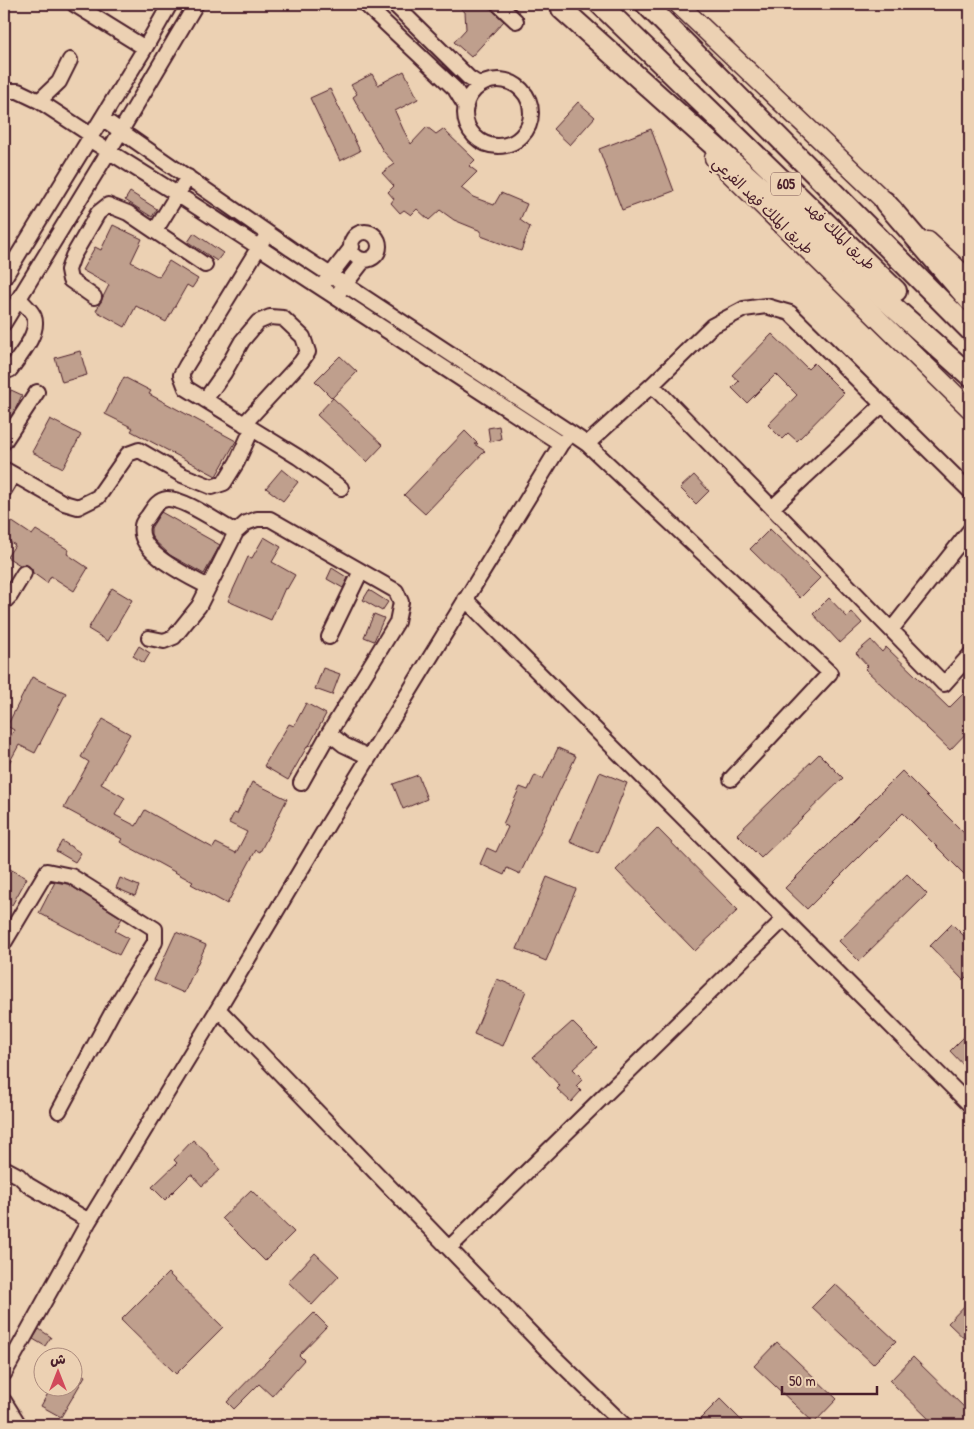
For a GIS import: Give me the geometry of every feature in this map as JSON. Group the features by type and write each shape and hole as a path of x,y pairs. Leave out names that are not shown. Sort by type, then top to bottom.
{"highway":[{"name":"طريق الملك فهد","path":"600,4 862,257 970,365"},
{"name":"طريق الملك فهد","path":"646,4 970,330"},
{"path":"560,7 970,376"},
{"path":"885,202 970,301"}],"main road":[{"path":"678,4 885,202 970,280"},
{"name":"طريق الملك فهد الفرعي","path":"560,7 970,409"}],"street":[{"path":"74,4 145,48"},
{"path":"4,278 170,4"},
{"path":"4,323 196,4"},
{"path":"365,4 455,89 466,107"},
{"path":"394,4 469,78 480,85"},
{"path":"498,4 516,21"},
{"path":"400,37 414,24"},
{"path":"39,101 59,82 70,60"},
{"path":"495,80 503,80 518,86 524,92 531,114 522,135 508,144 492,145 478,139 468,126 466,107 469,96 480,85 495,80"},
{"path":"4,91 18,90 39,101 109,151 560,444"},
{"path":"102,118 268,233 587,444 830,673 731,779"},
{"path":"155,231 188,178"},
{"path":"94,297 70,280 68,270 73,256 98,213 108,205 128,213 206,265"},
{"path":"320,288 352,247 354,238 362,232 375,236 379,245 378,252 373,257 364,260 335,298"},
{"path":"268,233 181,375 186,388 298,457 342,488"},
{"path":"352,247 356,256 364,260"},
{"path":"10,370 34,332 34,315 19,298"},
{"path":"587,444 652,385 712,326 744,309 766,306 790,313 970,491"},
{"path":"4,490 8,472 64,503 78,507 98,497 128,454 139,450 182,475 212,487 224,484 237,462 248,427 308,352 303,337 283,318 270,317 258,322 242,341 224,373 204,400"},
{"path":"652,385 944,684 970,655"},
{"path":"4,442 37,392"},
{"path":"772,508 882,404"},
{"path":"4,1374 90,1220 560,444 571,433"},
{"path":"208,587 157,557 146,546 142,535 142,525 156,504 166,499 182,502 236,532"},
{"path":"149,638 164,640 174,636 199,606 236,532 246,523 257,519 270,519 396,591 401,602 397,622 301,782"},
{"path":"891,630 970,530"},
{"path":"329,636 361,571"},
{"path":"4,602 10,596 24,573"},
{"path":"465,600 970,1106"},
{"path":"329,733 344,745 369,757"},
{"path":"4,943 47,871 71,876 155,928 155,942 114,1009 59,1110"},
{"path":"449,1248 784,919"},
{"path":"218,1009 546,1349 624,1425"},
{"path":"4,1168 19,1176 28,1185 90,1220"},
{"path":"4,1400 18,1425"}],"building":[{"path":"455,4 488,4 504,21 471,57 454,42 466,29 465,12"},
{"path":"404,71 418,99 395,111 411,144 427,127 436,134 443,129 475,160 469,166 477,172 461,188 473,197 494,205 501,193 527,204 520,220 530,227 521,251 481,236 481,231 454,220 440,210 429,220 417,209 411,215 404,210 400,213 391,203 394,199 388,192 394,186 382,173 395,164 383,151 353,97 357,94 351,85 372,74 378,85"},
{"path":"330,89 360,151 340,161 310,98"},
{"path":"578,102 595,117 570,145 553,129"},
{"path":"651,129 674,191 622,210 599,149"},
{"path":"130,192 157,209 152,217 125,200"},
{"path":"113,225 142,239 131,262 159,277 169,261 198,279 192,288 187,285 166,322 136,306 125,327 96,311 109,285 82,270 95,247 101,250"},
{"path":"194,233 223,253 217,261 188,242"},
{"path":"772,334 808,369 814,363 844,393 797,441 788,433 782,439 768,425 797,395 776,374 747,403 732,388 739,381 732,375"},
{"path":"80,351 87,375 62,382 55,358"},
{"path":"340,356 357,372 332,398 315,381"},
{"path":"124,377 151,391 149,394 236,441 216,476 131,431 133,428 105,414"},
{"path":"11,390 22,395 4,426 4,405"},
{"path":"333,398 383,445 367,462 317,415"},
{"path":"50,419 81,435 63,468 32,452"},
{"path":"499,426 501,439 490,442 488,428"},
{"path":"465,431 478,444 474,444 485,451 425,514 404,495"},
{"path":"282,469 298,482 283,501 266,488"},
{"path":"694,475 709,491 696,504 680,488"},
{"path":"161,512 220,545 204,574 170,555 154,540 151,528"},
{"path":"11,521 32,535 36,530 69,550 67,554 88,568 74,591 51,576 47,583 33,573 29,566 25,564 20,565 7,557 15,545 4,538 4,532"},
{"path":"770,529 820,578 800,598 750,549"},
{"path":"264,537 281,547 272,562 295,575 287,589 285,588 271,620 228,601 248,557 252,558"},
{"path":"332,568 348,578 343,588 327,579"},
{"path":"112,588 132,600 108,641 88,629"},
{"path":"369,590 388,602 382,611 363,600"},
{"path":"829,598 847,617 852,612 862,623 840,643 813,614"},
{"path":"374,614 384,618 374,641 364,637"},
{"path":"871,640 882,652 886,647 949,708 970,687 970,729 950,750 865,669 868,666 856,653"},
{"path":"139,646 150,653 144,663 133,656"},
{"path":"323,668 340,674 332,695 315,689"},
{"path":"32,677 66,693 35,753 19,745 4,772 4,749 14,730 7,726"},
{"path":"306,703 326,714 288,780 264,766 289,724 294,726"},
{"path":"103,719 130,734 101,784 125,798 115,815 136,826 145,810 213,848 216,843 236,853 247,832 229,823 234,813 237,814 252,782 287,799 260,852 256,850 227,904 191,884 193,882 120,842 122,839 64,808 89,762 81,757"},
{"path":"558,748 576,756 520,874 507,868 504,875 480,864 487,848 496,852 508,827 503,824 520,787 528,790 535,775 543,779"},
{"path":"819,754 843,778 761,858 737,834"},
{"path":"902,771 970,839 970,880 903,813 807,909 785,888"},
{"path":"600,772 627,783 598,854 570,842"},
{"path":"418,775 427,799 403,809 393,784"},
{"path":"657,828 738,910 695,951 616,870"},
{"path":"62,841 81,853 75,862 56,851"},
{"path":"4,866 27,878 12,905 4,900"},
{"path":"907,874 927,894 859,961 839,941"},
{"path":"547,877 576,889 546,961 517,949"},
{"path":"120,878 139,886 135,896 116,888"},
{"path":"55,882 68,884 122,918 115,931 128,938 119,955 39,913"},
{"path":"952,924 970,942 970,973 963,980 930,946"},
{"path":"176,932 206,945 184,993 154,980"},
{"path":"497,979 526,991 503,1046 474,1034"},
{"path":"572,1022 597,1047 573,1069 583,1079 576,1086 581,1091 571,1102 557,1089 560,1086 533,1057"},
{"path":"970,1031 970,1072 950,1051"},
{"path":"193,1140 210,1156 220,1170 202,1186 190,1175 165,1200 152,1187 177,1163 174,1160"},
{"path":"251,1190 294,1232 265,1261 222,1218"},
{"path":"315,1253 339,1276 312,1305 288,1282"},
{"path":"168,1273 223,1327 176,1374 121,1320"},
{"path":"835,1284 896,1341 873,1364 812,1307"},
{"path":"970,1300 970,1344 948,1323"},
{"path":"314,1313 327,1326 299,1355 304,1360 272,1396 259,1384 234,1409 227,1402"},
{"path":"39,1329 51,1337 45,1346 33,1339"},
{"path":"777,1342 837,1399 814,1423 754,1366"},
{"path":"913,1357 970,1413 970,1420 965,1425 935,1425 890,1381"},
{"path":"46,1396 73,1396 61,1417 41,1406"},
{"path":"720,1399 746,1425 694,1425"}]}
